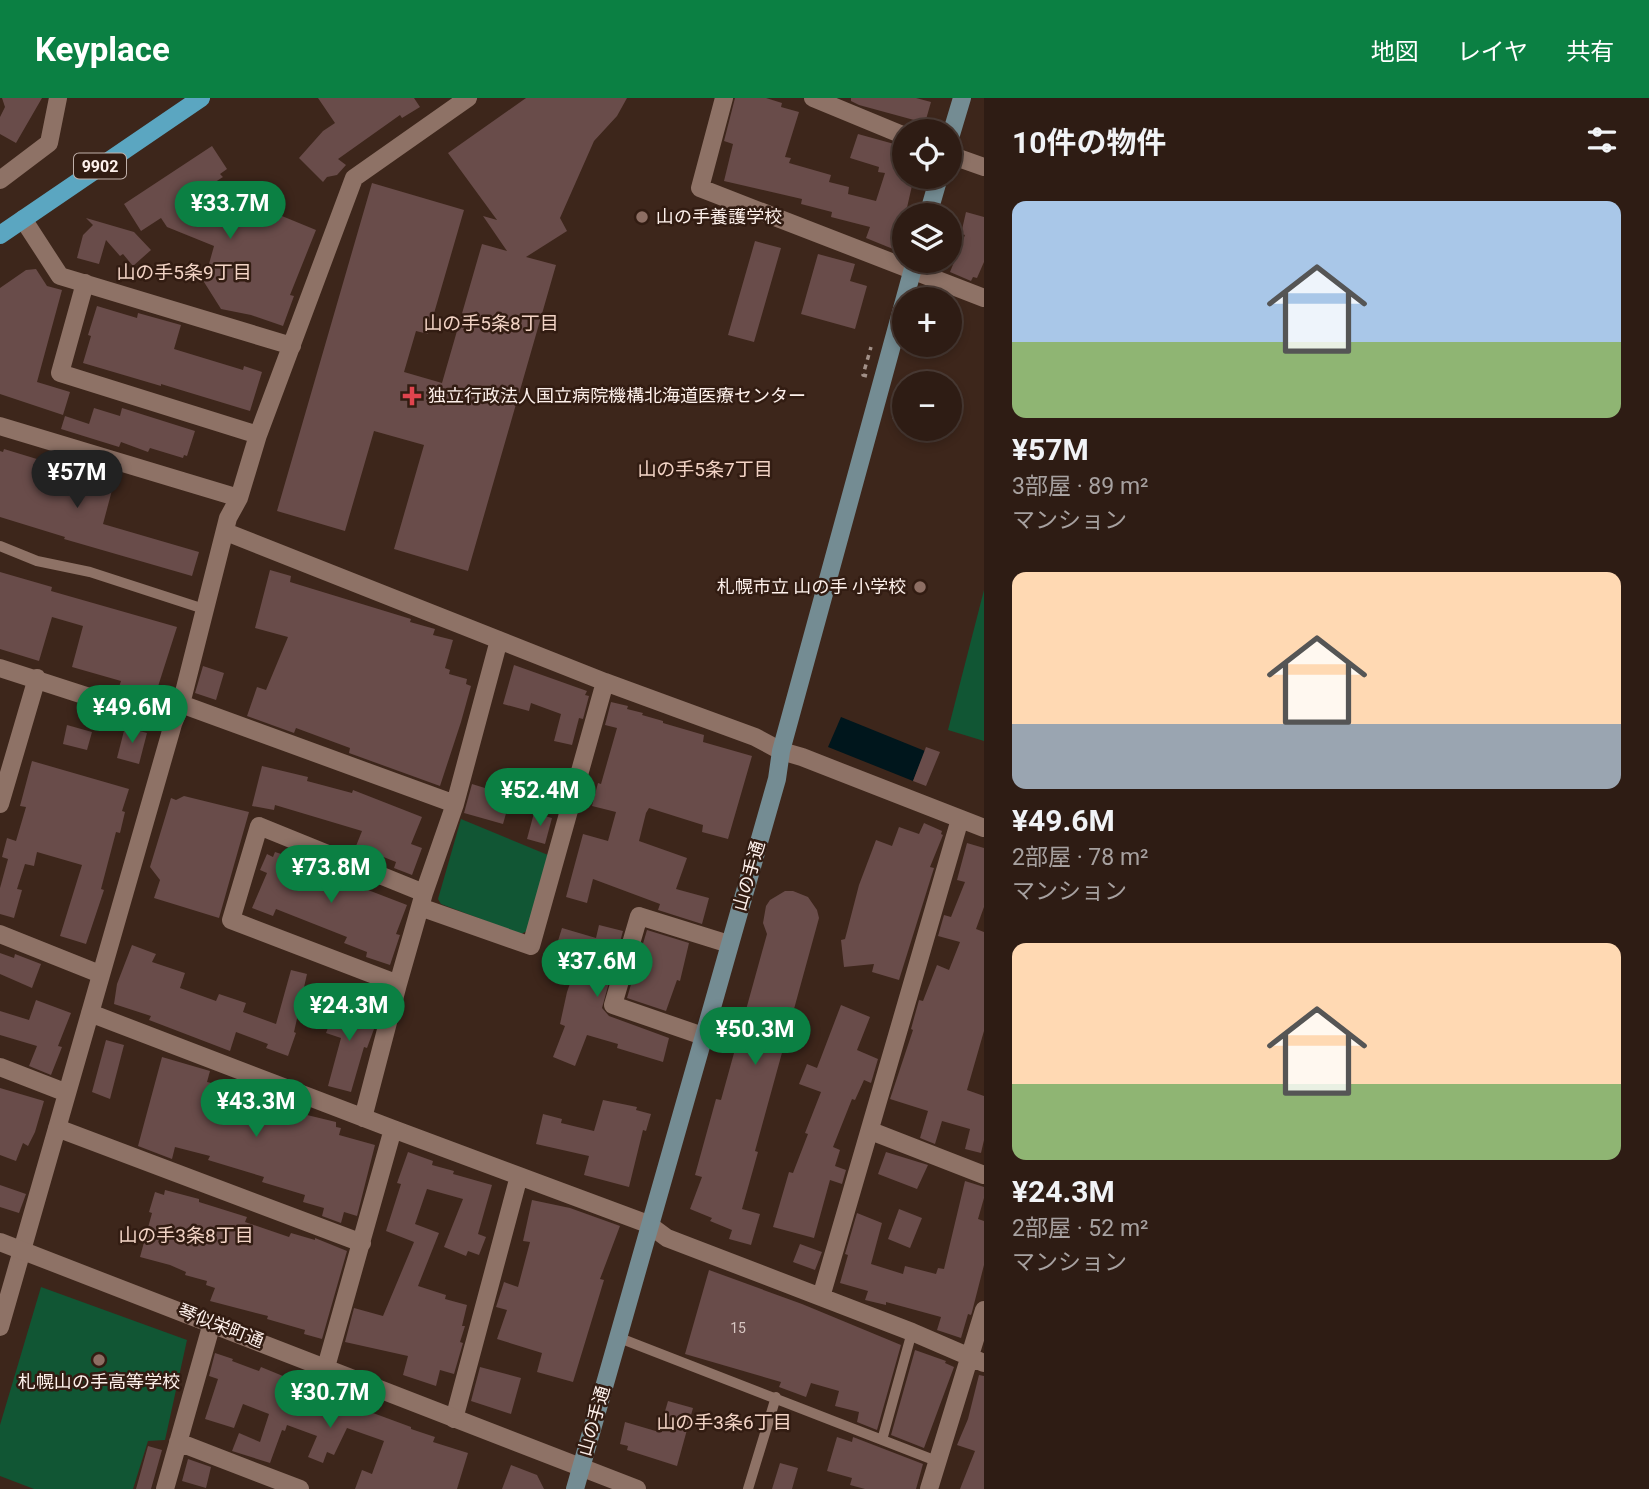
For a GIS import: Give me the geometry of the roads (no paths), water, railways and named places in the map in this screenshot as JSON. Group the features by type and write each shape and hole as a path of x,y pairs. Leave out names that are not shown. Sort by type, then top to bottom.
{"main road":[{"name":"9902","path":"0,235 201,98"},
{"path":"956,119 962,98"},
{"name":"山の手通","path":"575,1489 648,1224 777,779 781,751 912,273"}],"street":[{"path":"0,180 49,143 58,98"},
{"path":"0,1327 100,974 181,704 229,518 239,498 258,435 354,178 468,98"},
{"path":"724,98 700,188 892,258"},
{"path":"813,98 892,131"},
{"path":"962,159 984,167"},
{"path":"23,219 60,276 292,346"},
{"path":"929,273 984,298"},
{"path":"85,283 60,373 258,435"},
{"path":"0,426 239,498"},
{"path":"226,532 605,682 755,737 781,751 984,828"},
{"path":"363,1118 398,984 422,900 455,804 499,640"},
{"path":"0,668 173,724"},
{"path":"0,804 37,678"},
{"path":"398,984 231,920 259,826 531,946 605,682"},
{"path":"181,704 455,804"},
{"path":"821,1297 960,819"},
{"path":"702,1036 613,1005 639,916 729,944"},
{"path":"0,933 100,974"},
{"path":"90,1013 648,1224 667,1238 912,1332 977,1360"},
{"path":"0,1067 67,1093"},
{"path":"57,1128 362,1243"},
{"path":"326,1367 393,1129"},
{"path":"870,1131 984,1175"},
{"path":"454,1419 519,1176"},
{"name":"琴似栄町通","path":"0,1241 636,1489"},
{"path":"929,1489 977,1360 984,1310"},
{"path":"165,1489 212,1323"},
{"path":"178,1443 300,1489"}],"lane":[{"path":"0,547 37,561 90,572 204,609"},
{"path":"882,1440 912,1332"},
{"path":"617,1337 939,1462"},
{"path":"748,1489 775,1397"}],"water":[{"path":"841,717 925,751 913,781 828,747"}],"place":[{"name":"山の手養護学校","path":"642,217"},
{"name":"独立行政法人国立病院機構北海道医療センター","path":"412,396"},
{"name":"札幌市立 山の手 小学校","path":"920,587"},
{"name":"札幌山の手高等学校","path":"99,1360"}],"district":[{"name":"山の手5条9丁目","path":"184,272"},
{"name":"山の手5条8丁目","path":"491,323"},
{"name":"山の手5条7丁目","path":"705,469"},
{"name":"山の手3条8丁目","path":"186,1235"},
{"name":"山の手3条6丁目","path":"724,1422"}]}
